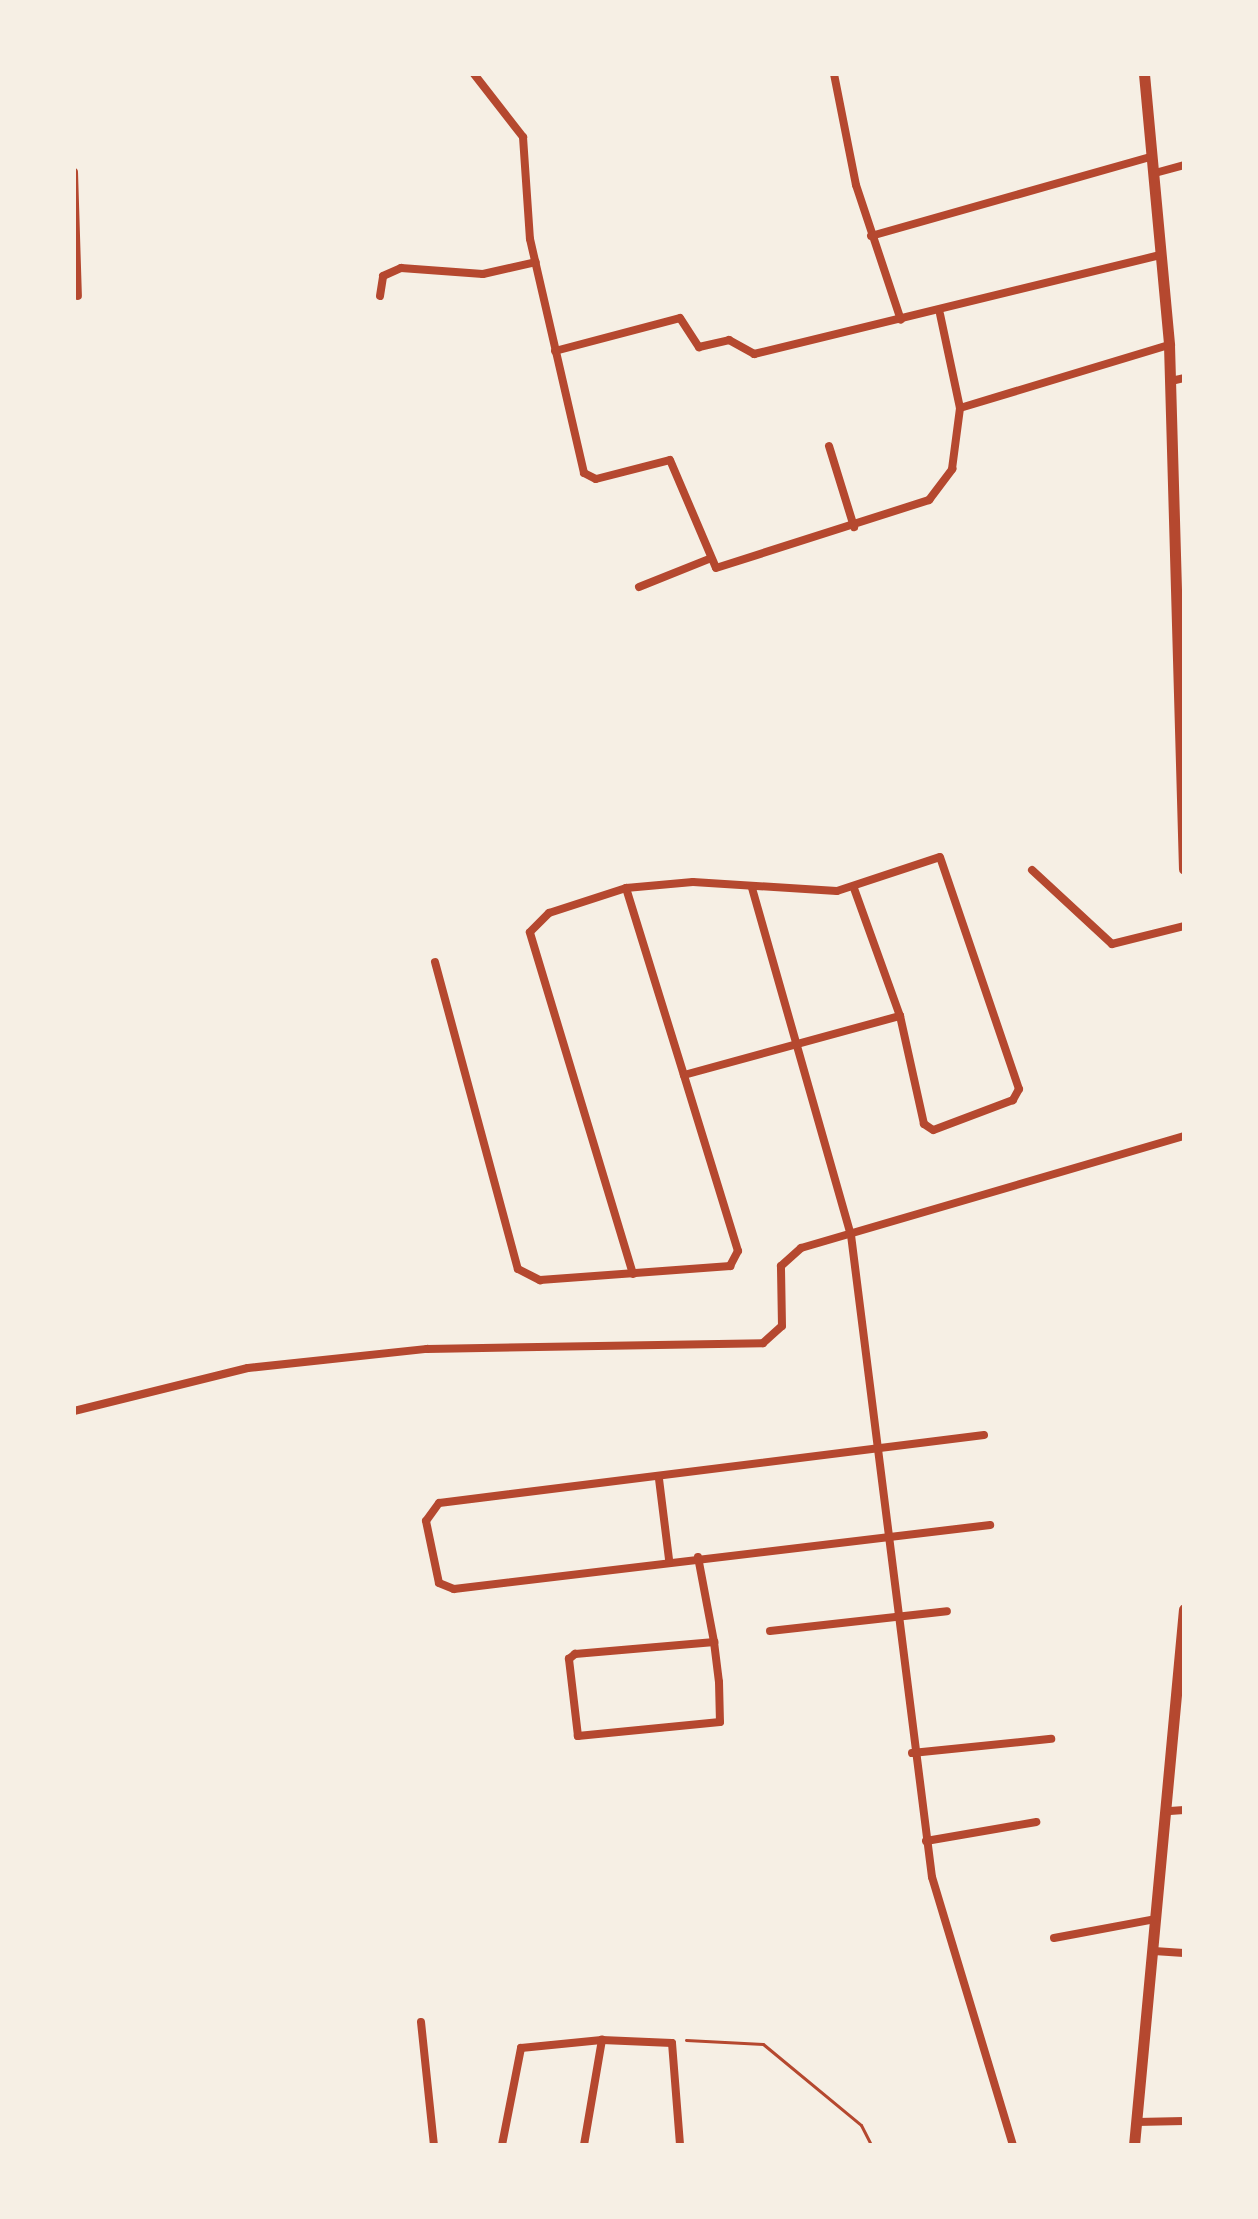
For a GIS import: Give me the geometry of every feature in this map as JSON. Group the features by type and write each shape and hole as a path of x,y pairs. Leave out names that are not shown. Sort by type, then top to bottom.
{"street":[{"path":"474,74 523,137 536,262 584,473 596,479 670,460 709,559 720,569 854,527 940,492 957,450 960,408 940,314"},
{"path":"834,74 871,236 901,320"},
{"path":"1144,74 1171,381 1184,869"},
{"path":"871,236 1151,157"},
{"path":"1155,173 1184,165"},
{"path":"74,172 78,296"},
{"path":"555,351 680,318 699,347 729,340 749,355 940,314 1160,255"},
{"path":"380,296 383,276 401,268 483,274 536,262"},
{"path":"960,408 1169,345"},
{"path":"1171,381 1184,378"},
{"path":"829,446 854,527"},
{"path":"639,587 709,559"},
{"path":"633,1274 529,944 537,920 626,888 693,882 752,888 854,888 932,855 948,866 1017,1095 928,1128 900,1016 854,888"},
{"path":"1032,870 1112,944 1184,926"},
{"path":"435,962 518,1269 540,1280 715,1269 737,1260 626,888"},
{"path":"752,888 851,1235 912,1753 926,1841 939,1907 1013,2145"},
{"path":"684,1075 793,1040 900,1016"},
{"path":"74,1411 248,1368 427,1349 763,1343 782,1326 779,1279 787,1256 1184,1136"},
{"path":"984,1435 659,1479 439,1503 426,1521 445,1589 669,1559 990,1525"},
{"path":"659,1479 669,1559"},
{"path":"698,1557 714,1642 720,1722 578,1736 569,1668 575,1654 714,1642"},
{"path":"1134,2145 1170,1811 1184,1609"},
{"path":"770,1631 947,1611"},
{"path":"912,1753 1051,1739"},
{"path":"1170,1811 1184,1810"},
{"path":"926,1841 1036,1822"},
{"path":"1054,1938 1156,1919"},
{"path":"1154,1951 1184,1953"},
{"path":"421,2022 434,2145"},
{"path":"584,2145 602,2040"},
{"path":"502,2145 521,2048 602,2040 672,2043 680,2145"},
{"path":"1137,2122 1184,2121"}],"path":[{"path":"672,2043 725,2037 763,2044 861,2125 871,2145"}]}
